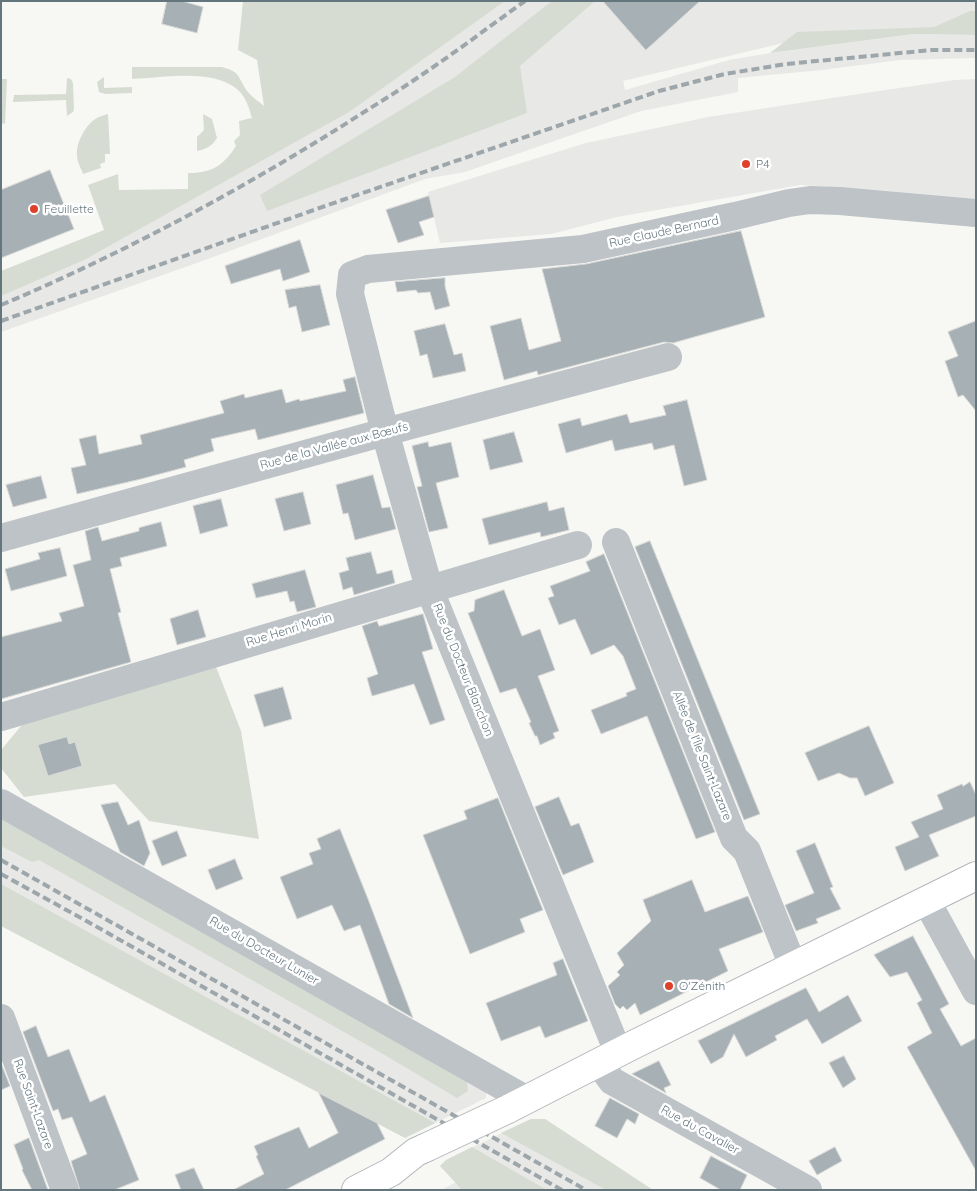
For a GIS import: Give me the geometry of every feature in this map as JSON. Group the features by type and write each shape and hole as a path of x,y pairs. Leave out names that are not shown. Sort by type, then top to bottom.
{"main road":[{"path":"356,1190 390,1172 416,1152 517,1105 608,1057 976,876"}],"street":[{"name":"Rue Claude Bernard","path":"352,275 368,269 583,249 761,209 810,200 976,213"},
{"name":"Rue du Docteur Blanchon","path":"352,275 350,294 385,432 429,588 608,1057"},
{"name":"Rue de la Vallée aux Bœufs","path":"1,538 385,432 668,357"},
{"name":"Allée de l'Île Saint-Lazare","path":"616,542 734,838 747,851 794,966"},
{"name":"Rue Henri Morin","path":"1,717 578,545"},
{"name":"Rue du Docteur Lunier","path":"1,803 517,1105"},
{"path":"926,900 976,992"},
{"name":"Rue Saint-Lazare","path":"1,1018 65,1190"},
{"name":"Rue du Cavalier","path":"608,1057 612,1081 808,1190"}],"shaded area":[{"path":"243,1 505,1 349,112 84,260 1,296 1,271 104,230 88,185 118,174 119,190 188,189 188,173 210,170 226,159 231,153 236,146 234,141 240,135 239,121 252,118 245,99 238,90 228,83 202,77 173,76 132,79 132,67 222,67 232,70 237,74 249,93 264,106 257,60 238,50"},
{"path":"345,1 976,1 976,27 792,41 623,81 625,90 729,60 915,34 976,35 976,58 900,60 738,78 738,92 641,111 465,172 425,179 194,264 1,332 1,277 90,242 201,184 256,151"},
{"path":"552,1 595,1 520,66 527,113 267,211 260,195 455,77"},
{"path":"970,11 976,11 976,35 914,34 770,53 797,32 934,27"},
{"path":"104,77 104,88 132,87 132,93 105,94 99,92 97,82"},
{"path":"67,78 71,79 73,83 74,109 67,116 66,100 13,102 14,95 66,94"},
{"path":"1,79 7,79 5,124 1,123"},
{"name":"P4","path":"976,79 976,199 800,185 617,217 551,234 440,243 428,192 586,143 708,117 954,80"},
{"path":"108,114 110,154 105,154 105,162 100,164 101,168 83,174 77,158 80,139 93,121"},
{"path":"203,114 212,119 217,138 209,147 197,151 197,137 204,130"},
{"path":"213,659 241,731 259,839 149,821 115,784 24,797 1,768 1,750 31,714"},
{"path":"1,815 486,1092 486,1098 405,1138 1,925"},
{"path":"1,815 467,1081 468,1091 457,1098 383,1054 39,860 32,862 1,846"},
{"path":"1,884 435,1123 405,1138 1,926"},
{"path":"531,1119 545,1119 653,1190 441,1190 456,1182 440,1166 446,1160"},
{"path":"531,1119 545,1119 653,1190 606,1190 501,1133"},
{"path":"472,1147 547,1190 462,1190 440,1166 446,1160"}],"building":[{"path":"167,1 182,1 203,7 197,33 162,24"},
{"path":"603,1 700,1 646,50"},
{"name":"Feuillette","path":"50,170 74,229 1,258 1,190"},
{"path":"429,196 434,217 419,222 424,235 398,243 386,210"},
{"path":"741,231 765,317 673,343 664,342 538,375 537,371 504,380 490,326 521,318 529,350 561,341 542,269 586,264"},
{"path":"300,240 310,272 283,281 280,269 231,284 225,266"},
{"path":"445,278 450,306 435,310 430,292 418,293 416,290 397,292 395,282"},
{"path":"320,285 330,325 302,332 296,306 289,308 285,290"},
{"path":"976,321 976,411 963,395 958,397 945,361 958,356 948,332"},
{"path":"445,324 454,355 462,353 466,371 433,378 427,354 420,356 414,331"},
{"path":"355,377 364,413 258,440 255,429 211,439 214,451 184,460 186,467 77,494 71,468 86,465 79,439 96,435 99,454 142,444 140,435 224,413 220,401 244,394 245,398 282,389 286,403 299,399 300,401 346,391 343,380"},
{"path":"687,400 707,480 684,486 674,445 654,450 652,443 615,451 612,440 566,453 558,424 580,418 582,426 627,414 630,423 666,415 663,406"},
{"path":"514,432 523,462 490,470 483,440"},
{"path":"428,442 429,447 451,442 459,477 436,483 448,528 429,532 417,487 422,486 412,446"},
{"path":"373,475 382,508 390,507 396,529 355,540 348,513 343,514 336,485"},
{"path":"41,476 47,498 13,507 6,485"},
{"path":"303,492 311,524 284,531 275,499"},
{"path":"221,499 228,526 200,534 193,506"},
{"path":"547,502 549,511 564,507 569,530 541,537 540,532 489,545 482,519"},
{"path":"161,522 167,546 120,558 122,566 110,569 121,612 118,613 131,662 1,699 1,637 62,621 59,613 84,606 73,565 91,560 85,531 98,527 102,541 139,531 139,528"},
{"path":"650,541 760,814 744,820 635,547"},
{"path":"60,548 67,576 11,591 5,569 40,559 38,553"},
{"path":"371,552 377,574 392,570 395,583 354,595 352,587 343,590 339,573 349,570 346,558"},
{"path":"604,554 715,832 696,839 647,716 601,734 591,710 627,696 626,693 636,689 623,656 614,645 591,655 575,619 559,625 548,598 554,596 550,586 590,571 586,562"},
{"path":"305,570 316,607 297,612 294,601 290,602 287,591 256,598 252,584"},
{"path":"504,590 522,636 540,629 555,670 538,676 559,731 553,733 555,738 540,745 529,723 531,722 516,688 500,693 468,613 474,611 475,600"},
{"path":"198,610 206,637 177,645 170,619"},
{"path":"423,614 433,649 422,652 445,720 430,725 414,684 372,696 367,678 378,674 362,626 377,621 379,626"},
{"path":"283,687 292,719 264,727 254,695"},
{"path":"869,726 894,783 865,796 857,778 850,778 839,773 818,781 805,753"},
{"path":"67,737 69,744 75,742 82,766 48,776 38,745"},
{"path":"970,782 976,795 976,816 929,835 939,856 905,871 895,847 919,837 911,822 943,809 937,795"},
{"path":"559,797 571,826 579,823 594,862 563,875 535,807"},
{"path":"498,798 543,910 520,919 525,932 470,954 423,835 467,819 464,811"},
{"path":"118,802 128,825 139,820 150,853 144,866 120,852 101,805"},
{"path":"340,829 413,1018 389,1004 360,925 344,931 332,905 297,919 280,877 313,864 309,853 321,849 317,839"},
{"path":"177,831 187,856 162,866 152,841"},
{"path":"815,843 833,887 830,888 841,909 816,919 818,923 796,931 785,905 814,893 796,851"},
{"path":"235,859 243,879 216,890 208,870"},
{"path":"692,880 705,912 748,896 763,932 719,949 728,971 640,1015 635,1003 627,1010 623,1006 620,1009 615,1004 608,986 620,975 617,972 624,965 617,953 651,921 643,900"},
{"path":"913,936 949,1004 940,1009 961,1046 976,1038 976,1171 907,1047 932,1033 917,1003 922,1000 907,972 890,977 874,955"},
{"path":"563,959 588,1021 545,1038 540,1026 501,1041 486,1003 557,975 553,963"},
{"path":"806,988 819,1012 848,995 862,1021 822,1044 807,1019 775,1036 777,1040 746,1057 734,1034 723,1057 711,1064 698,1041"},
{"path":"36,1026 48,1057 69,1049 90,1102 105,1095 139,1180 114,1190 80,1190 71,1161 87,1154 72,1117 62,1120 58,1109 53,1111 23,1032"},
{"path":"844,1056 856,1079 843,1088 829,1063"},
{"path":"659,1061 671,1085 664,1088 666,1093 632,1074"},
{"path":"1,1063 10,1086 1,1090"},
{"path":"319,1093 377,1123 385,1139 285,1190 233,1190 264,1174 254,1146 299,1127 309,1148 338,1133"},
{"path":"610,1098 639,1114 635,1124 627,1119 617,1138 595,1126"},
{"path":"29,1138 48,1190 32,1190 22,1170 14,1145"},
{"path":"835,1147 842,1161 817,1175 809,1161"},
{"path":"711,1156 747,1175 740,1190 721,1190 700,1178"},
{"path":"194,1168 204,1190 181,1190 175,1175"}],"railway":[{"path":"1,305 91,265 223,197 308,147 411,82 525,1"},
{"path":"1,321 328,205 659,91 725,74 786,64 932,50 976,50"},
{"path":"1,860 586,1190"},
{"path":"1,874 562,1190"}],"place":[{"name":"P4","path":"746,164"},
{"name":"Feuillette","path":"34,209"},
{"name":"O'Zénith","path":"669,986"}]}
